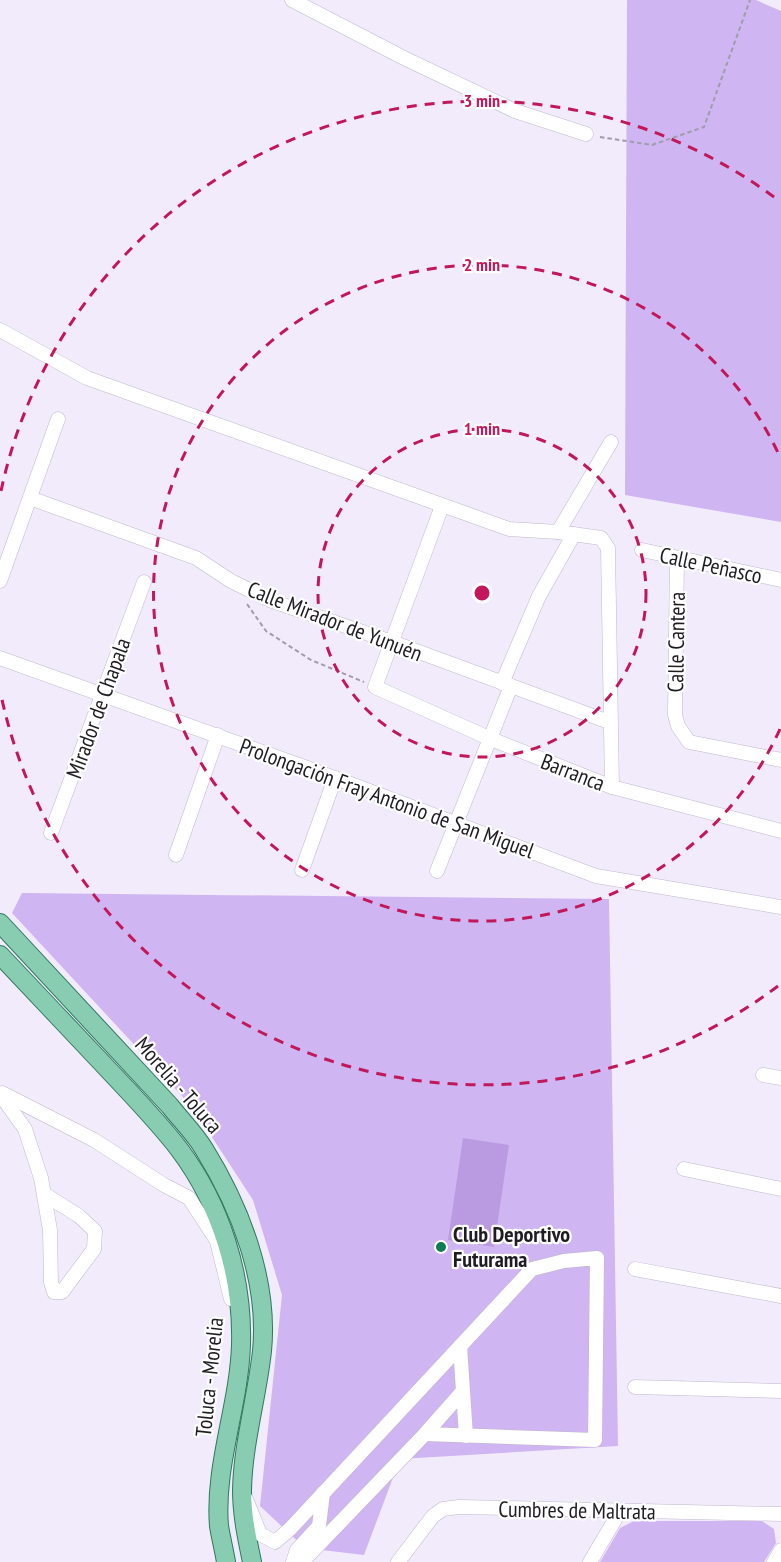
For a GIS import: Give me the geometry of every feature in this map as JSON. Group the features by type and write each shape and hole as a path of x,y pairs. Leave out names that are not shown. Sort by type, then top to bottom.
{"main road":[{"name":"Morelia - Toluca","path":"0,923 170,1106 203,1147 229,1194 245,1233 260,1301 262,1326 262,1350 242,1489 244,1526 252,1562"},
{"name":"Toluca - Morelia","path":"0,955 142,1106 185,1158 211,1201 225,1238 235,1277 241,1346 220,1487 219,1525 226,1562"}],"street":[{"path":"292,0 404,58 515,111 586,134"},
{"path":"0,330 87,378 442,506 509,529 601,538 608,548 609,722 612,787"},
{"path":"0,581 58,418"},
{"path":"558,532 611,441"},
{"name":"Calle Mirador de Yunuén","path":"30,498 196,558 231,581 272,601 392,642 609,722"},
{"path":"375,687 442,506"},
{"path":"437,871 491,739 506,685 539,596 574,534"},
{"name":"Calle Peñasco","path":"642,550 781,580"},
{"name":"Calle Cantera","path":"676,558 675,715 678,726 689,742 781,760"},
{"name":"Mirador de Chapala","path":"51,833 144,582"},
{"name":"Prolongación Fray Antonio de San Miguel","path":"0,658 218,735 596,876 781,907"},
{"name":"Barranca","path":"375,687 491,739 612,787 781,831"},
{"path":"176,855 218,735"},
{"path":"302,870 335,778"},
{"path":"763,1075 781,1078"},
{"path":"0,1093 94,1140 164,1185 189,1198 217,1240 234,1308 240,1314"},
{"path":"0,1093 25,1129 41,1178 50,1230 51,1282 54,1292 62,1292 94,1250 95,1232 80,1216 44,1194"},
{"path":"684,1169 781,1189"},
{"path":"242,1489 260,1534 275,1542 290,1529 532,1269 564,1261 597,1258 595,1440 425,1434"},
{"path":"635,1269 781,1296"},
{"path":"460,1346 466,1436"},
{"path":"635,1387 781,1391"},
{"path":"302,1562 425,1434 463,1391"},
{"path":"293,1562 297,1550 319,1526 322,1493"},
{"name":"Cumbres de Maltrata","path":"398,1562 433,1515 443,1509 459,1507 781,1514"},
{"path":"590,1562 620,1511"},
{"path":"774,1562 781,1550"}],"path":[{"path":"586,134 652,145 704,128 750,0"},
{"path":"231,581 266,631 311,660 375,687"}],"shaded area":[{"path":"627,0 756,0 781,11 781,522 625,495"},
{"name":"Club Deportivo Futurama","path":"22,893 609,899 618,1446 400,1459 364,1555 305,1548 260,1506 282,1295 253,1200 193,1108 12,913"},
{"path":"463,1138 509,1145 494,1247 448,1240"},
{"path":"634,1521 762,1521 774,1529 776,1543 764,1562 600,1562 620,1528"}],"place":[{"name":"Club Deportivo Futurama","path":"441,1247"}]}
